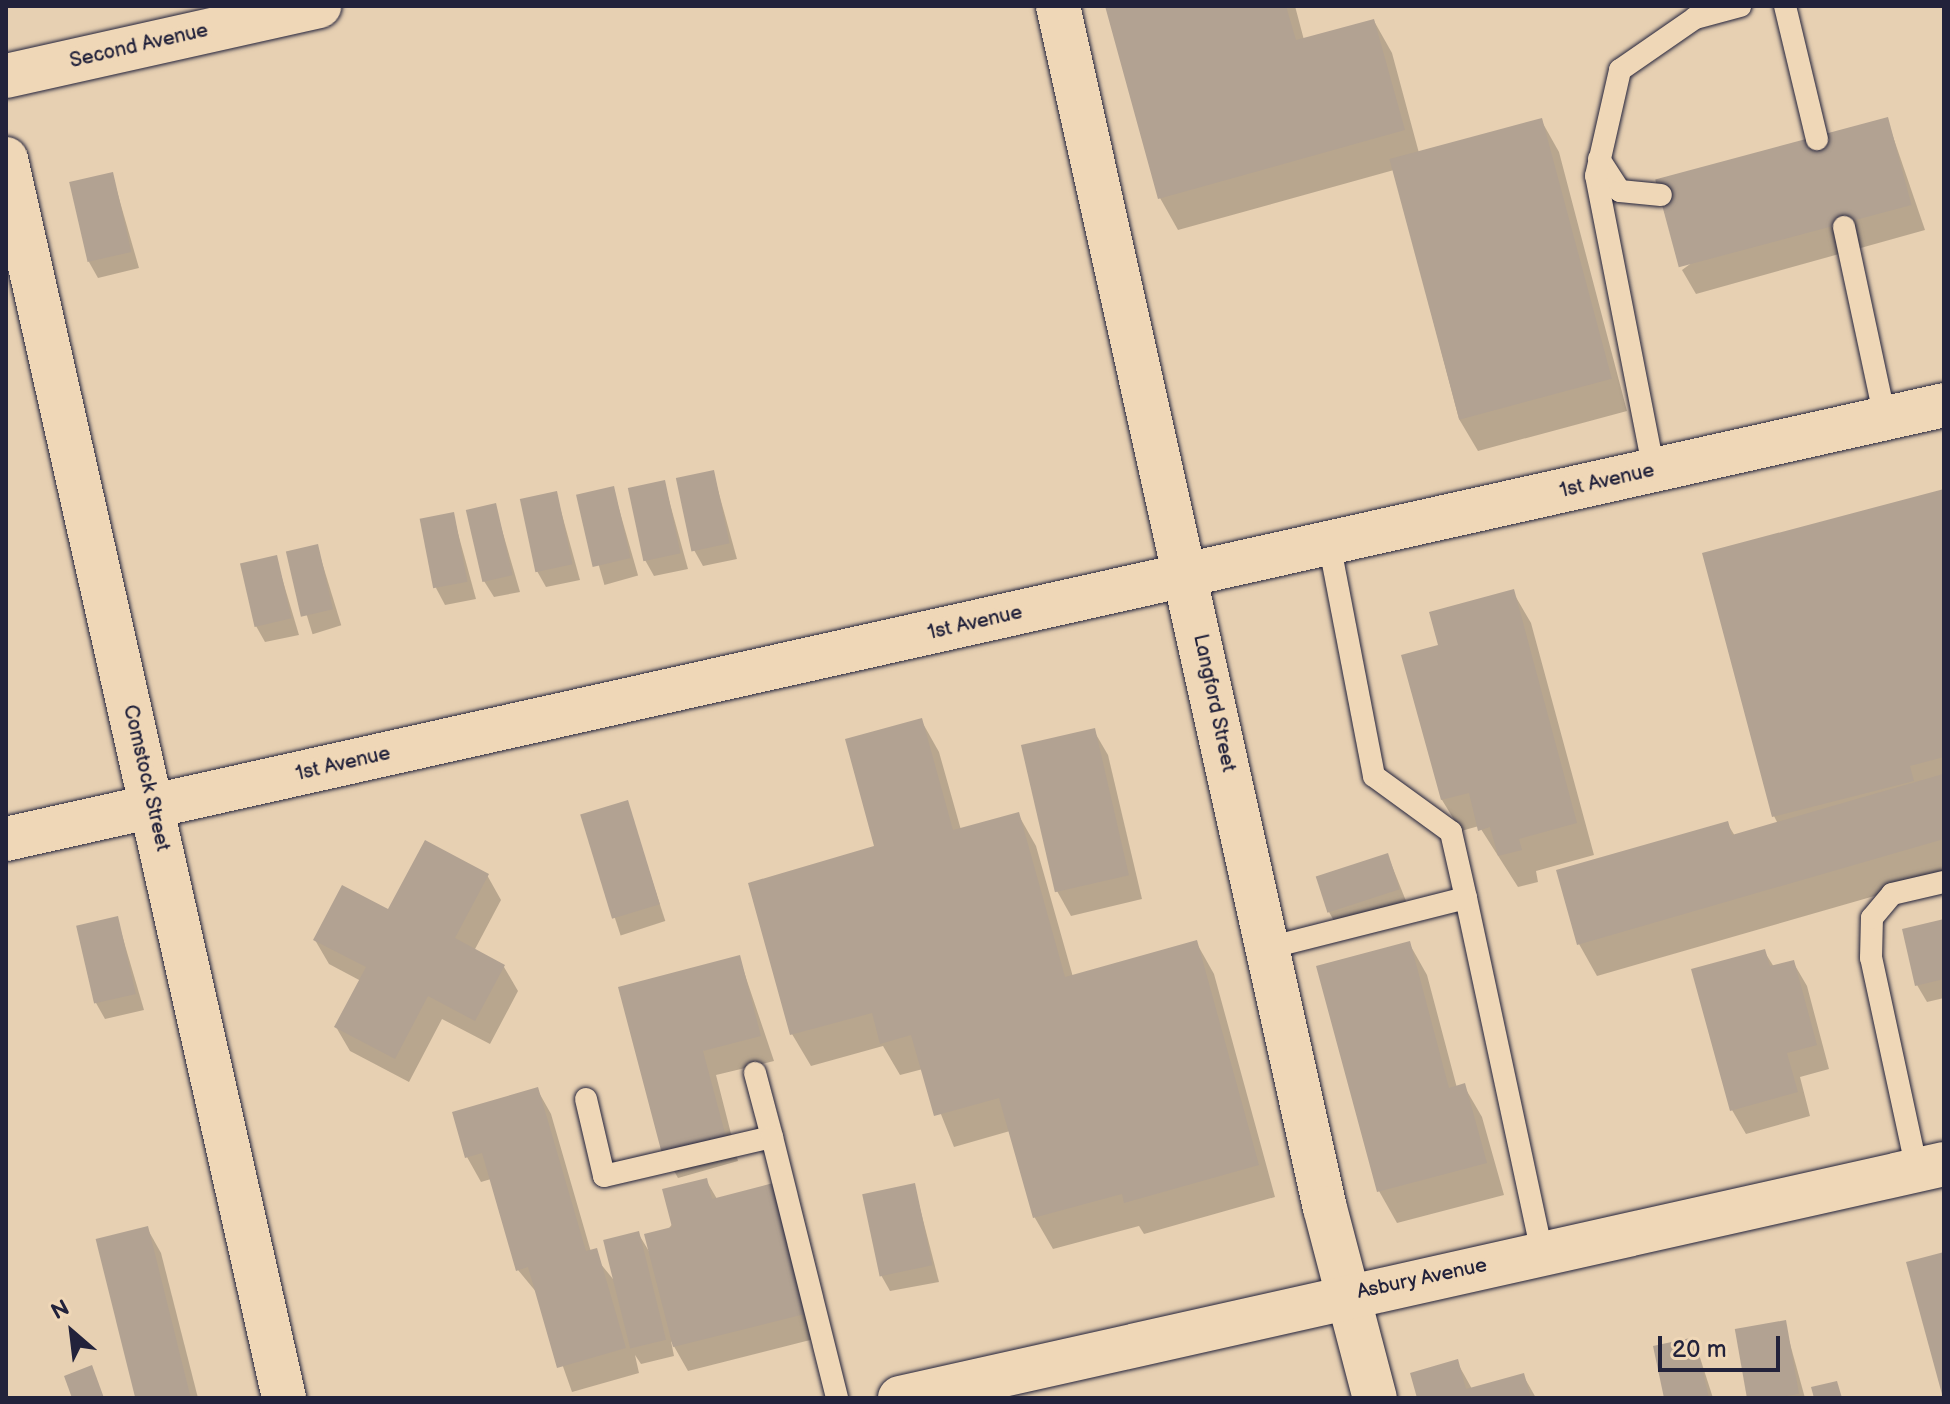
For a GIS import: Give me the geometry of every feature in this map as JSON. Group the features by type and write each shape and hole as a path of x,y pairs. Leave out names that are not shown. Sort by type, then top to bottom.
{"street":[{"name":"Second Avenue","path":"6,76 319,6"},
{"name":"Langford Street","path":"1058,6 1268,948 1348,1295 1375,1398"},
{"name":"Comstock Street","path":"6,159 284,1398"},
{"name":"1st Avenue","path":"6,839 1944,405"},
{"name":"Asbury Avenue","path":"900,1398 1348,1295 1931,1167"}],"lane":[{"path":"1654,471 1596,176 1599,159 1620,70 1695,18 1740,6"},
{"path":"1785,6 1817,139"},
{"path":"1599,159 1620,191 1661,195"},
{"path":"1844,227 1885,418"},
{"path":"1329,543 1374,776 1451,832 1542,1253"},
{"path":"1931,1167 1871,958 1872,918 1892,894 1944,882"},
{"path":"1268,948 1466,898"},
{"path":"755,1073 837,1398"},
{"path":"586,1099 604,1176 772,1137"}],"building":[{"path":"1105,6 1286,6 1296,40 1374,19 1405,130 1158,199"},
{"path":"1888,117 1912,205 1679,267 1655,179"},
{"path":"1542,118 1612,379 1459,420 1389,159"},
{"path":"113,172 131,252 88,262 69,182"},
{"path":"714,470 730,543 691,551 676,478"},
{"path":"665,480 681,553 643,561 628,488"},
{"path":"614,486 631,558 593,567 576,495"},
{"path":"1944,489 1944,757 1910,766 1914,781 1772,817 1702,553"},
{"path":"557,491 573,564 535,572 520,499"},
{"path":"496,503 513,575 482,582 466,510"},
{"path":"454,512 468,582 433,588 420,519"},
{"path":"318,544 333,609 301,617 286,551"},
{"path":"277,555 292,618 255,627 240,564"},
{"path":"1514,589 1577,823 1519,839 1522,850 1498,856 1490,827 1478,831 1469,793 1441,800 1401,655 1438,645 1429,612"},
{"path":"922,718 953,830 1019,812 1065,977 1197,940 1259,1165 1124,1203 1122,1194 1033,1218 999,1098 934,1116 911,1035 880,1044 872,1013 790,1035 748,883 874,846 845,739"},
{"path":"1095,728 1129,875 1055,892 1021,745"},
{"path":"1943,774 1944,839 1577,945 1556,870 1728,821 1732,835"},
{"path":"628,800 660,904 612,919 580,815"},
{"path":"425,840 489,874 455,938 505,965 475,1021 428,996 395,1059 334,1027 366,967 313,940 342,885 388,909"},
{"path":"1388,853 1400,889 1327,913 1316,876"},
{"path":"118,916 136,994 94,1004 76,926"},
{"path":"1944,919 1944,979 1915,986 1902,929"},
{"path":"1410,941 1449,1088 1465,1083 1487,1163 1377,1192 1316,966"},
{"path":"1765,949 1770,966 1794,960 1817,1045 1787,1053 1798,1092 1730,1111 1691,969"},
{"path":"740,955 761,1036 703,1051 726,1137 662,1154 618,987"},
{"path":"538,1087 586,1251 597,1248 626,1348 557,1368 528,1267 516,1271 482,1153 465,1158 452,1112"},
{"path":"707,1178 712,1199 777,1182 809,1313 673,1347 644,1234 672,1227 662,1189"},
{"path":"915,1183 932,1265 880,1276 862,1194"},
{"path":"148,1226 191,1398 135,1398 96,1239"},
{"path":"639,1231 666,1340 630,1349 603,1240"},
{"path":"1944,1252 1944,1398 1943,1398 1906,1262"},
{"path":"1786,1320 1799,1394 1747,1398 1735,1329"},
{"path":"1695,1337 1709,1398 1664,1398 1653,1346"},
{"path":"1458,1359 1466,1389 1524,1373 1531,1398 1417,1398 1410,1373"},
{"path":"92,1365 104,1398 72,1398 64,1376"},
{"path":"1837,1381 1842,1398 1814,1398 1811,1387"}]}
